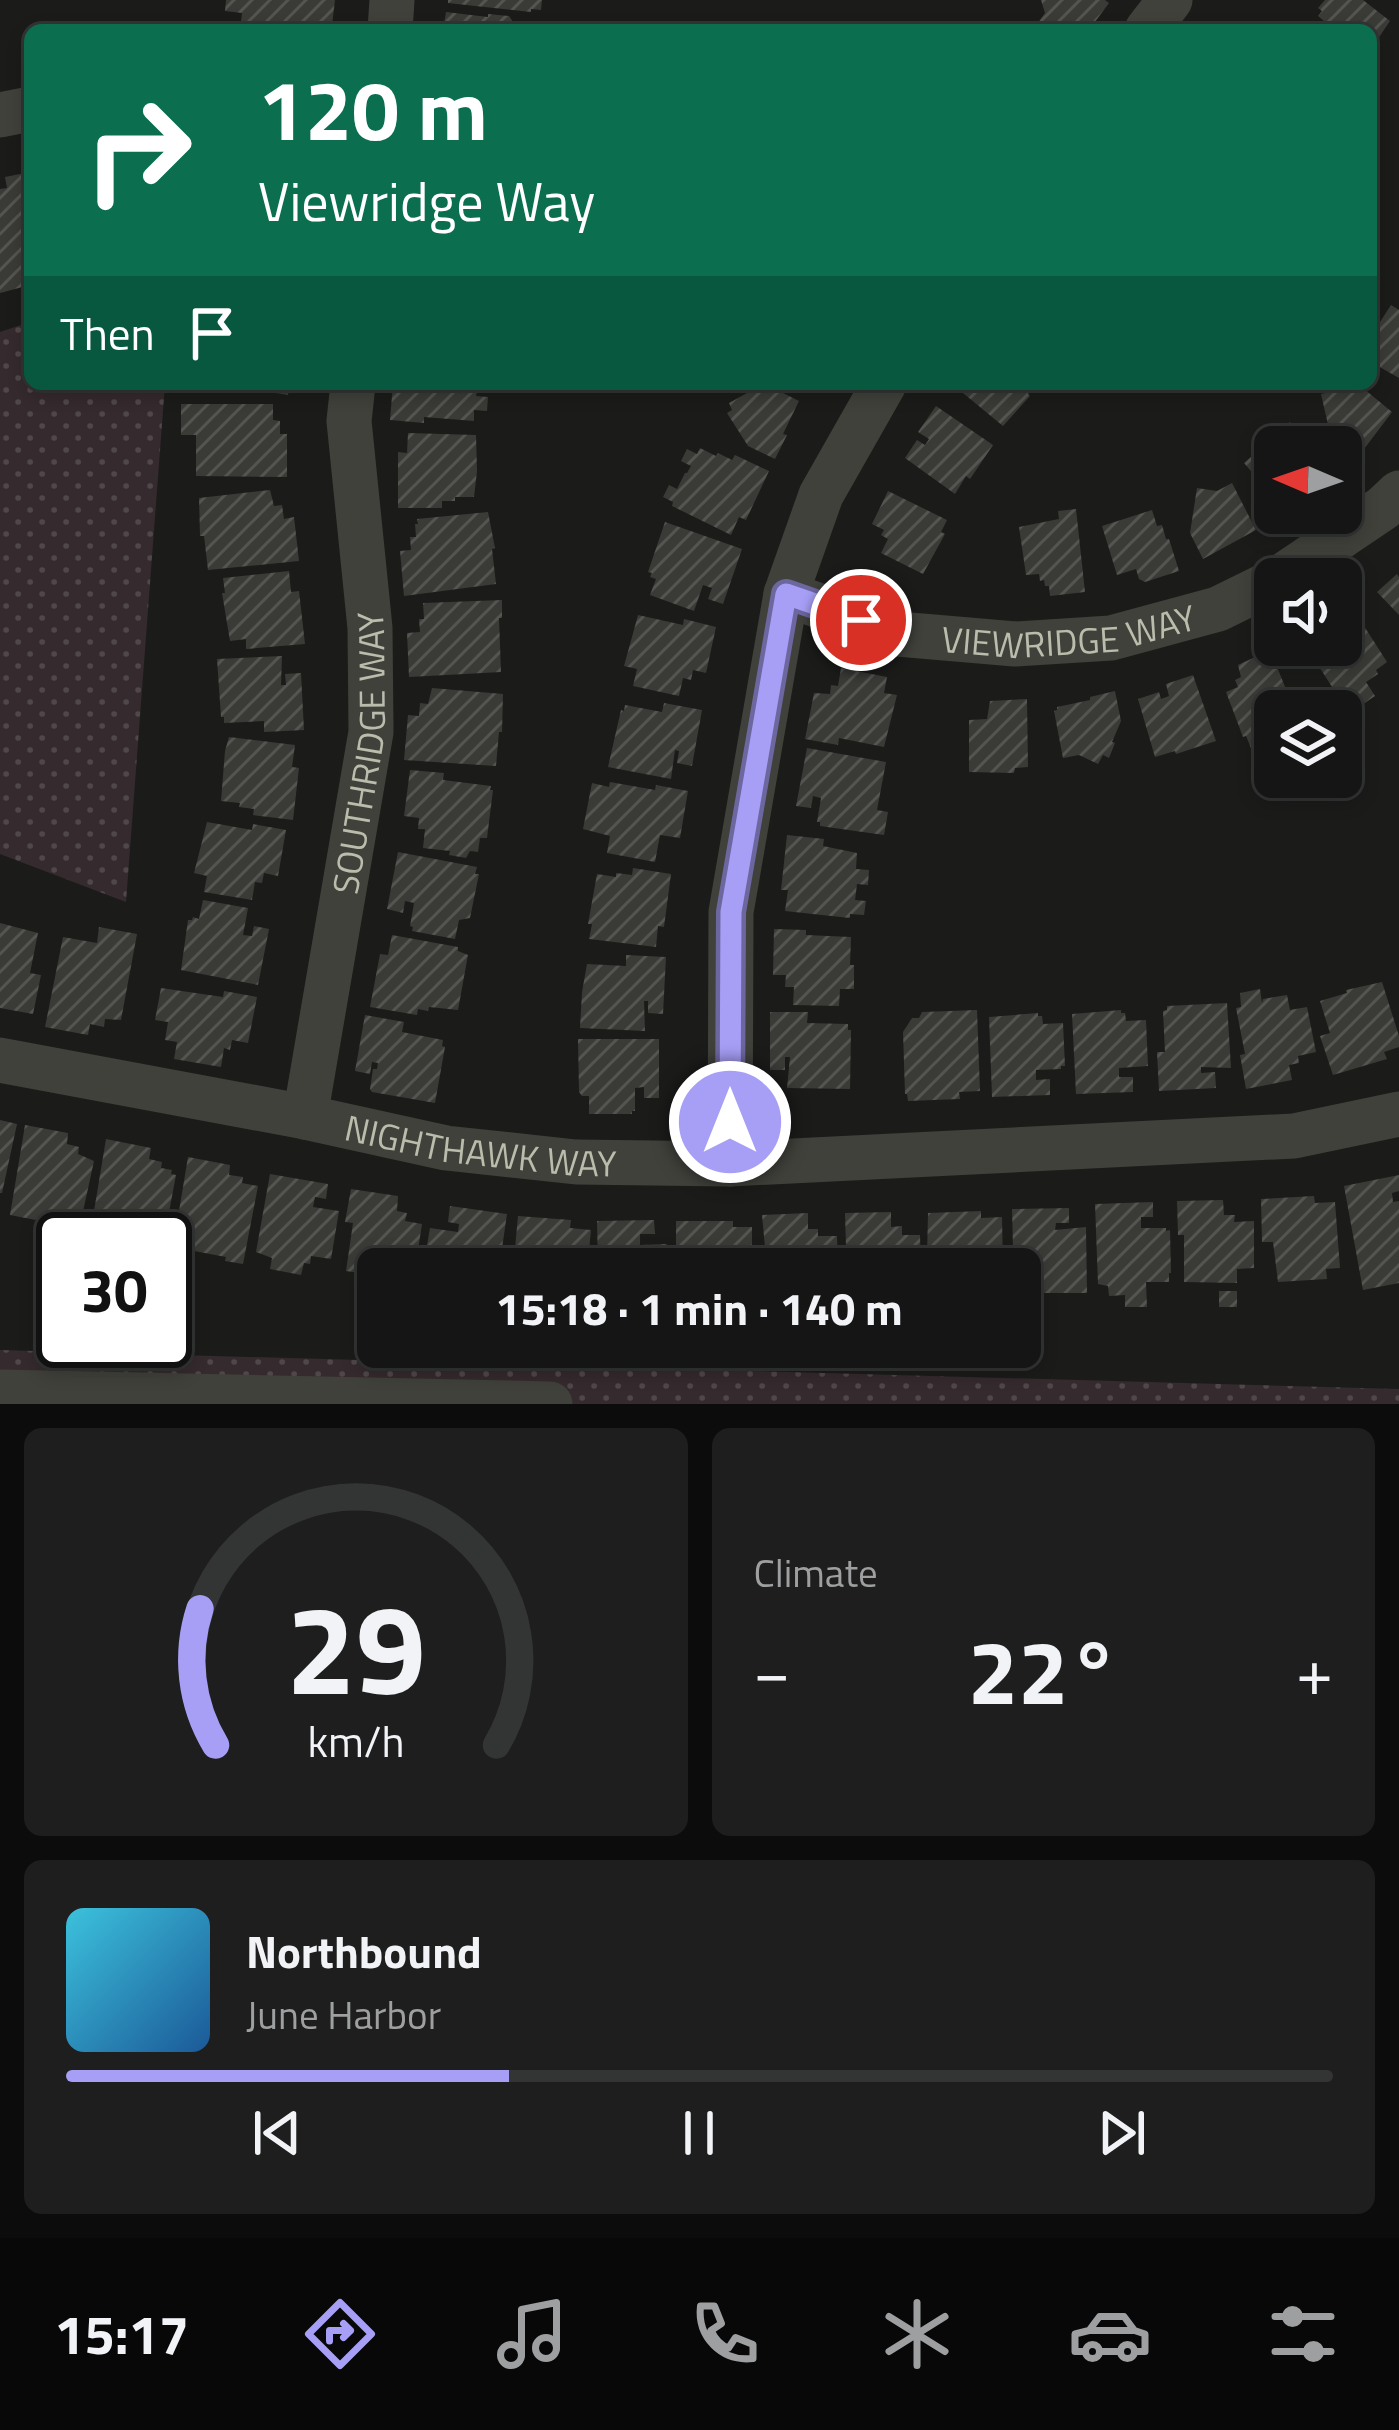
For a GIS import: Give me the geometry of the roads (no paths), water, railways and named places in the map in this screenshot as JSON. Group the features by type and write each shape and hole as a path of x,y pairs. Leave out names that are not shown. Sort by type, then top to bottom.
{"street":[{"name":"SOUTHRIDGE WAY","path":"305,1117 370,732 370,628 349,421 352,390"},
{"path":"730,1164 731,912 786,594 820,495 881,390"},
{"name":"VIEWRIDGE WAY","path":"1309,558 1399,493"},
{"name":"VIEWRIDGE WAY","path":"786,594 898,634 1015,644 1111,638 1218,609 1254,591"},
{"name":"NIGHTHAWK WAY","path":"0,1060 446,1148 576,1162 730,1164 1294,1136 1399,1114"},
{"path":"0,1392 550,1404"}]}
